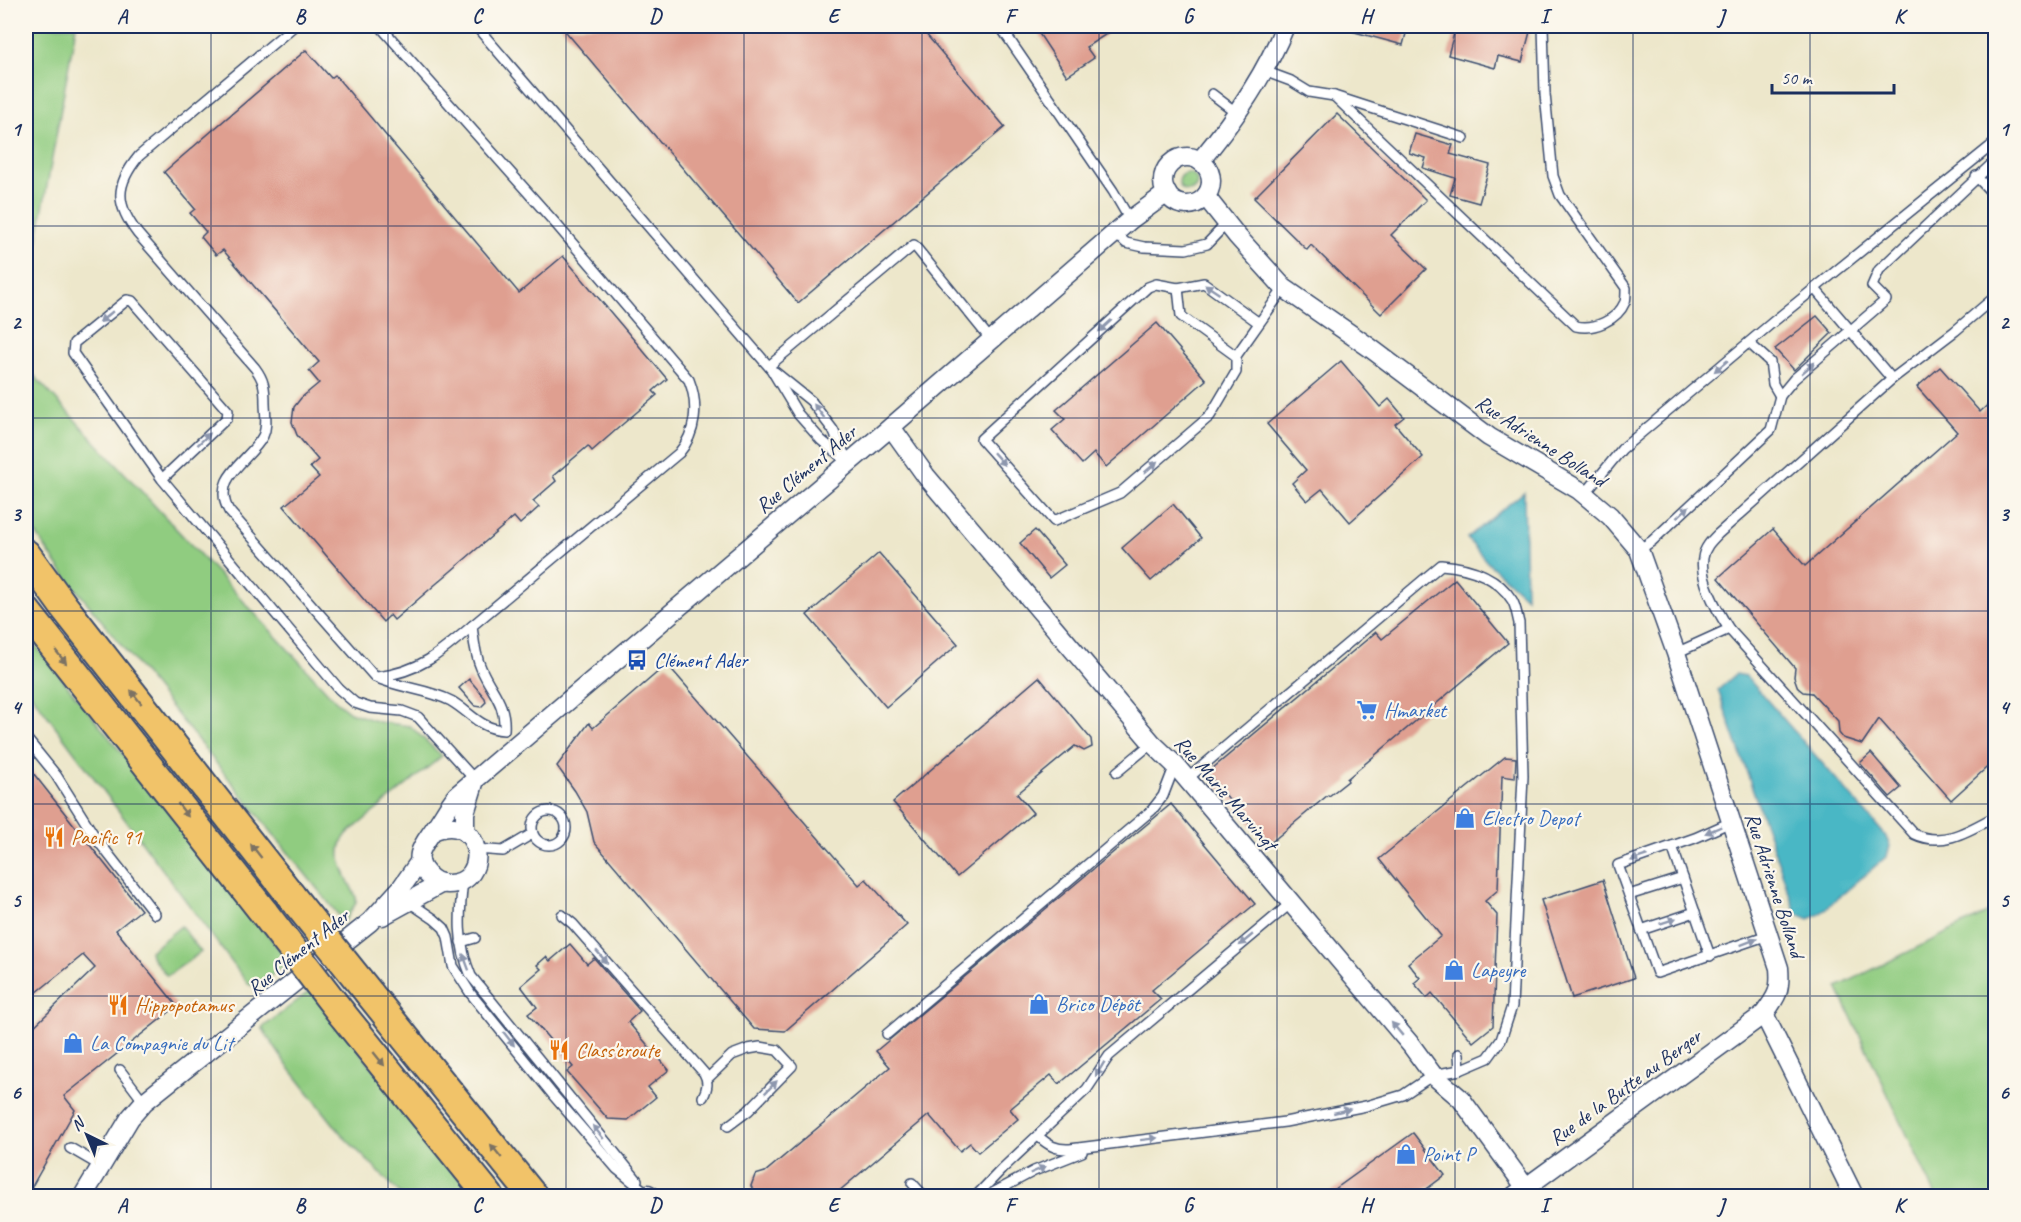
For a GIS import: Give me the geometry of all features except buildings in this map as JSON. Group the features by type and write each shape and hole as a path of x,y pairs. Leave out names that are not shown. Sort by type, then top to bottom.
{"main road":[{"path":"26,554 65,608 292,897 533,1197"},
{"path":"26,611 342,1014 489,1197"}],"street":[{"path":"1200,161 1238,113 1264,71 1285,26"},
{"path":"1185,157 1200,161 1211,177 1206,197 1193,205 1185,205 1171,199 1163,178 1170,164 1185,157"},
{"name":"Rue Clément Ader","path":"83,1197 130,1118 144,1102 370,922 401,888 420,861 422,844 448,806 475,780 891,427 1130,220 1167,193"},
{"name":"Rue Adrienne Bolland","path":"1206,197 1226,224 1284,288 1369,347 1489,437 1585,494 1610,516 1639,550 1677,652 1779,968 1778,995 1764,1014"},
{"name":"Rue Marie Marvingt","path":"891,427 926,476 1152,742 1181,772 1411,1045 1433,1075 1461,1099 1520,1192"},
{"path":"465,832 465,813 475,780"},
{"path":"433,831 449,827 465,832 474,843 475,867 463,880"},
{"path":"420,861 428,875 442,883"},
{"name":"Rue Clément Ader","path":"370,922 442,883 449,884 463,880"},
{"path":"1764,1014 1854,1197"},
{"name":"Rue de la Butte au Berger","path":"1520,1192 1764,1014"}],"lane":[{"path":"294,26 139,156 123,180 120,192 121,204 127,220 138,234 255,368 264,382 265,429 260,440 232,472 223,493 223,501 245,531 375,677 445,699 476,722 504,730"},
{"path":"375,677 399,674 420,665 446,649 679,453 691,434 695,417 694,396 689,380 682,371 556,224 380,26"},
{"path":"476,26 770,367 811,401 833,430 848,462"},
{"path":"1000,26 1113,191 1130,220"},
{"path":"1334,96 1576,326 1586,328 1598,326 1613,316 1625,302 1626,288 1560,195 1553,176 1545,94 1543,26"},
{"path":"1264,71 1291,81 1309,92 1334,96 1464,138"},
{"path":"1212,94 1238,113"},
{"path":"1585,494 1622,449 1995,142"},
{"path":"1639,550 1771,430 1780,396 1794,379 1886,300 1872,286 1879,270 1995,160"},
{"path":"1976,176 1995,197"},
{"path":"1116,233 1126,243 1144,247 1186,249 1207,244 1226,224"},
{"path":"770,367 914,245 991,339"},
{"path":"1259,323 1204,283 1178,288 1156,284 1148,287 981,439 1054,521 1120,493 1210,416 1236,372 1236,356 1284,288"},
{"path":"1178,288 1181,316 1236,356"},
{"path":"1815,289 1892,379"},
{"path":"1995,296 1955,331 1892,379 1718,534 1707,545 1702,559 1705,575 1718,610 1729,629 1914,834 1933,840 1956,836 1995,816"},
{"path":"162,479 227,418 228,411 132,301 127,300 74,343 73,353 162,479 339,689 355,703 370,708 402,711 418,717 475,780"},
{"path":"1749,343 1770,362 1773,384 1780,396"},
{"path":"770,367 798,414 821,440 848,462"},
{"path":"886,1034 1152,810 1181,772 1441,565 1460,566 1480,572 1499,585 1513,601 1519,623 1523,776 1512,1006 1501,1040 1488,1058 1460,1070 1433,1075 1403,1095 1325,1115 1277,1124 1092,1148 1060,1150 1052,1148 1038,1136"},
{"path":"472,626 476,657 503,708 504,730 516,744"},
{"path":"1677,652 1729,629"},
{"path":"26,738 56,774 95,837 155,914"},
{"path":"1117,772 1152,742"},
{"path":"1731,822 1618,865 1657,973 1768,935"},
{"path":"476,849 503,851 532,834"},
{"path":"1672,846 1710,956"},
{"path":"1629,896 1683,878"},
{"path":"463,880 459,909 462,956 471,975 649,1195"},
{"path":"409,902 444,928 453,966 471,994 617,1169 649,1195"},
{"path":"976,1197 1086,1089 1109,1056 1291,903"},
{"path":"1641,930 1695,912"},
{"path":"562,915 573,924 708,1078"},
{"path":"461,942 475,938"},
{"path":"471,994 481,987"},
{"path":"703,1097 707,1089 708,1078 732,1055 760,1047 777,1050 792,1066 748,1111 728,1126"},
{"path":"1459,1054 1460,1070"},
{"path":"120,1070 144,1102"},
{"path":"70,1148 101,1166"},
{"path":"987,1197 1034,1171 1092,1148"},
{"path":"912,1183 924,1197"}],"green space":[{"path":"26,26 76,26 26,302"},
{"path":"1184,173 1192,173 1197,178 1195,189 1184,191 1179,186 1179,178"},
{"path":"26,367 336,701 350,712 379,722 410,726 442,756 347,834 342,842 340,857 342,866 356,897 356,903 344,922 60,569 26,519"},
{"path":"26,634 289,961 263,982 255,987 248,984 26,687"},
{"path":"1995,909 1995,1196 1936,1196 1837,987"},
{"path":"181,926 201,952 167,976 151,956 150,951"},
{"path":"311,990 475,1196 403,1196 343,1136 286,1064 262,1028"}],"water":[{"path":"1524,492 1526,597 1487,562 1467,538"},
{"path":"1736,674 1746,676 1885,835 1890,846 1887,856 1818,915 1809,919 1796,913 1718,690"}],"place":[{"name":"Clément Ader","path":"637,660"},
{"name":"Hmarket","path":"1367,710"},
{"name":"Electro Depot","path":"1465,818"},
{"name":"Pacific 91","path":"54,837"},
{"name":"Lapeyre","path":"1454,970"},
{"name":"Brico Dépôt","path":"1039,1004"},
{"name":"Hippopotamus","path":"118,1005"},
{"name":"La Compagnie du Lit","path":"73,1043"},
{"name":"Class'croute","path":"559,1050"},
{"name":"Point P","path":"1406,1154"}]}
